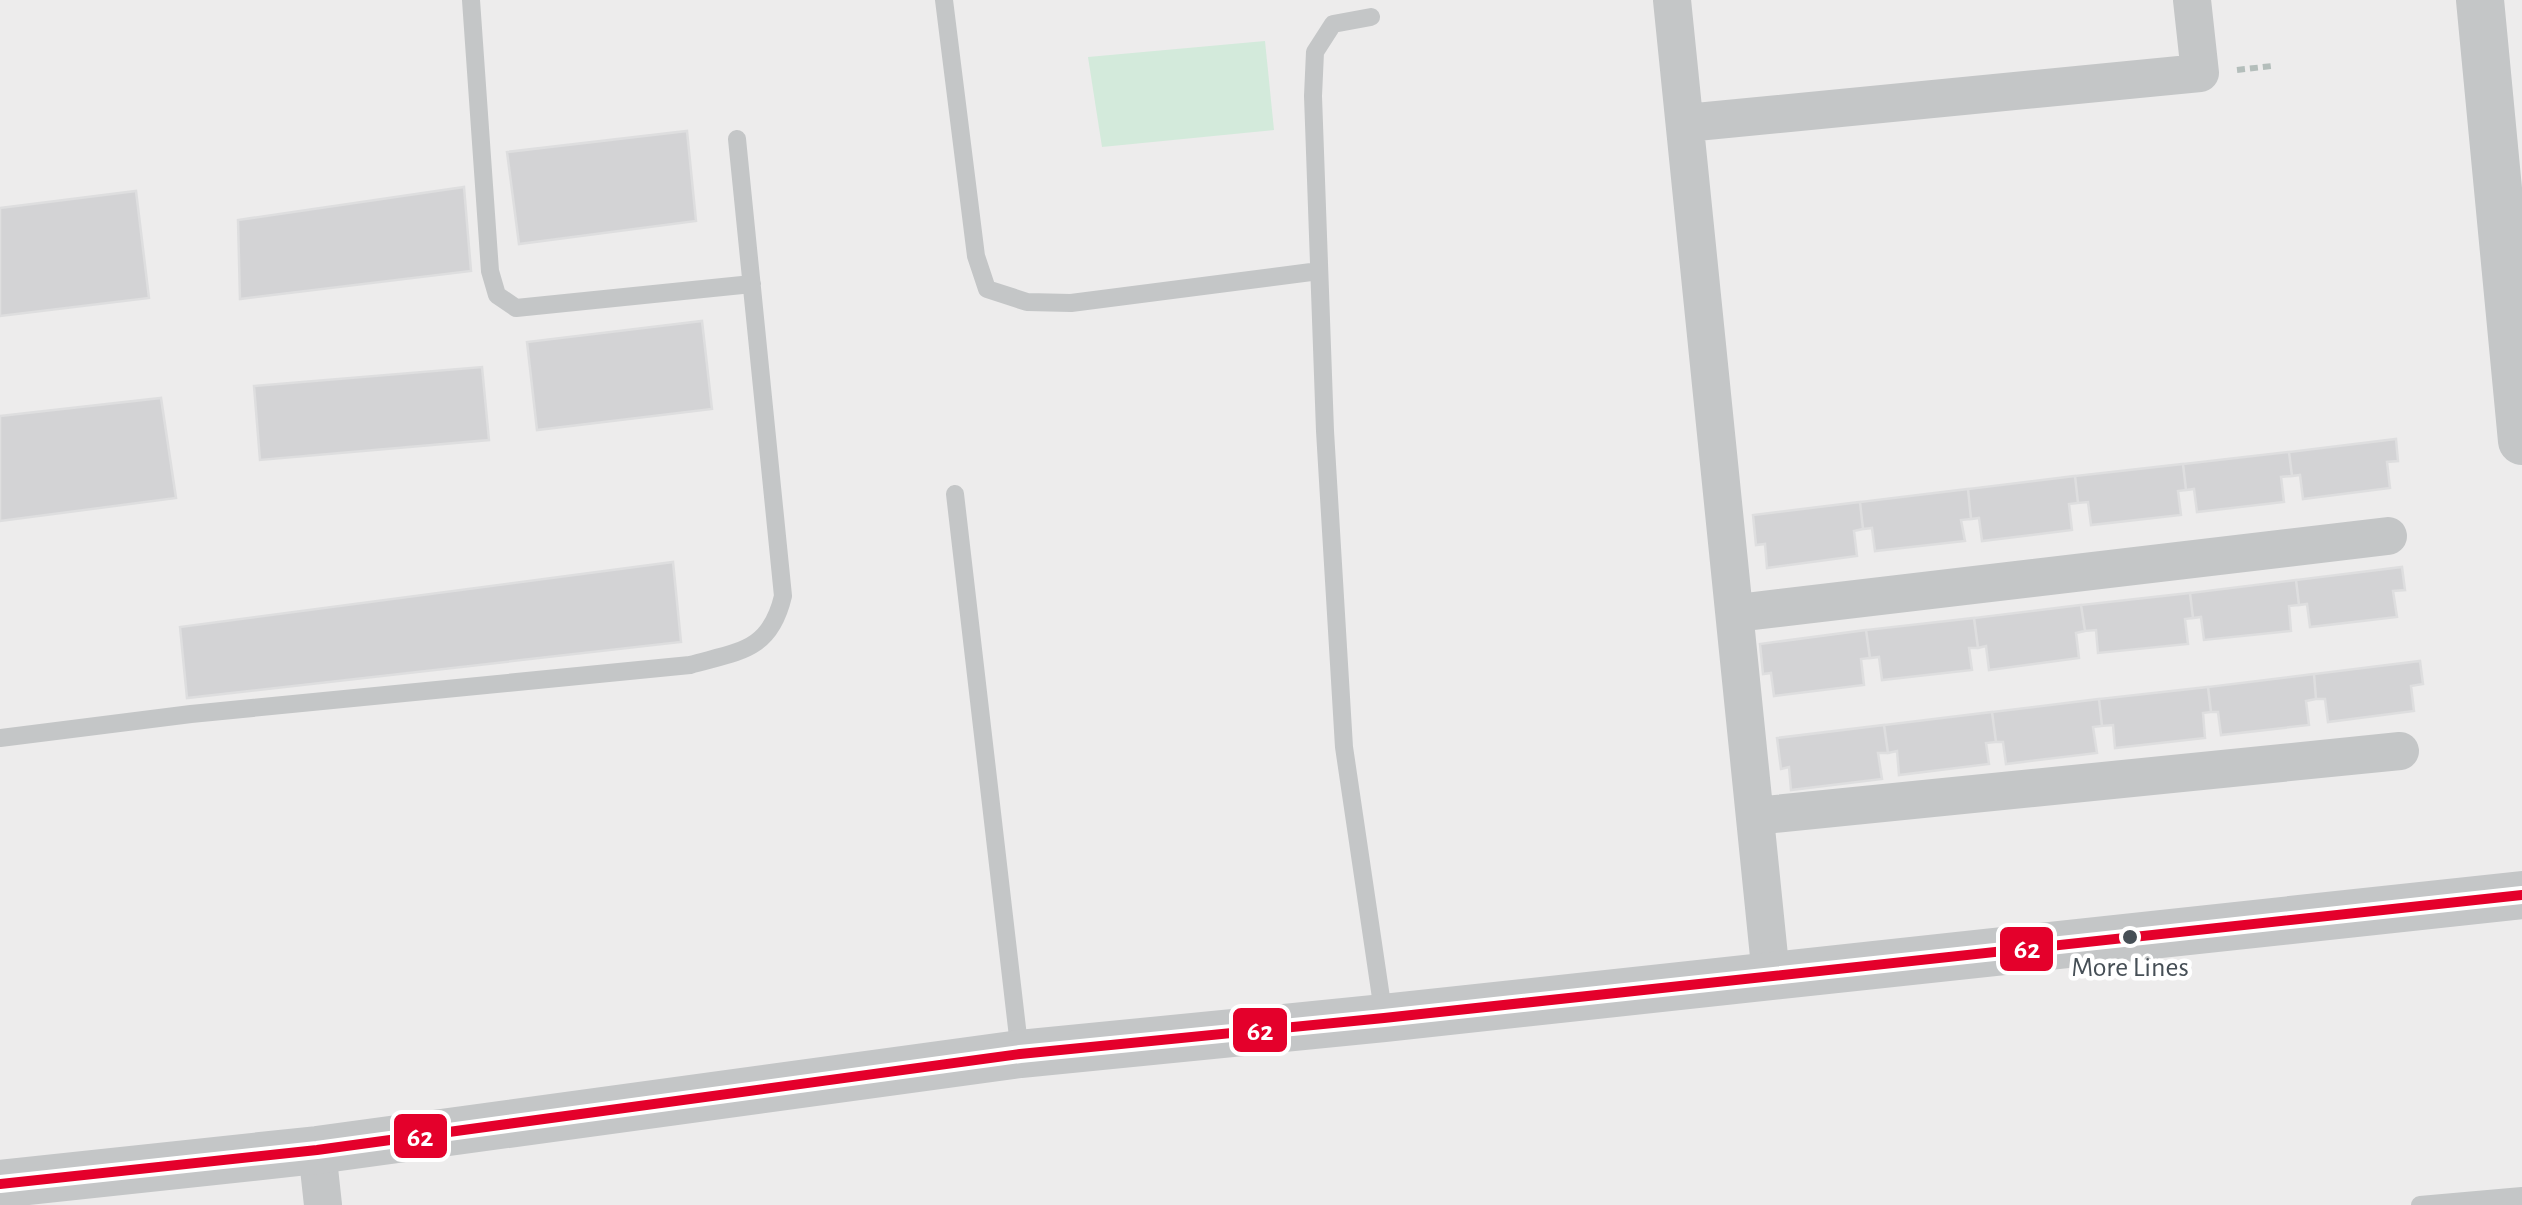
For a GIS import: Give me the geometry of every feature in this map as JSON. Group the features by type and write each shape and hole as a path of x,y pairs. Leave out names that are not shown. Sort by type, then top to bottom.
{"street":[{"path":"1672,0 1771,976"},
{"path":"1686,123 2200,73 2192,0"},
{"path":"2480,0 2522,440"},
{"path":"1736,613 2388,536"},
{"path":"1756,816 2400,751"},
{"path":"0,1184 317,1150 1020,1054 2522,895"},
{"path":"317,1150 323,1205"}],"lane":[{"path":"471,0 490,272 496,294 516,308 752,284"},
{"path":"944,0 976,256 987,289 1027,302 1071,302 1319,271"},
{"path":"1372,17 1333,24 1315,52 1313,96 1324,431 1344,747 1384,1018"},
{"path":"0,738 191,714 690,665 758,643 776,622 783,596 737,139"},
{"path":"955,494 1020,1054"},
{"path":"2420,1205 2522,1196"}],"green space":[{"path":"1265,41 1274,130 1102,147 1088,57"}],"building":[{"path":"687,131 696,221 519,244 507,152"},
{"path":"464,187 471,271 240,299 238,220"},
{"path":"136,191 149,298 0,316 0,208"},
{"path":"702,321 712,409 537,430 527,342"},
{"path":"482,367 489,440 260,460 254,386"},
{"path":"161,398 176,498 0,521 0,416"},
{"path":"2396,439 2398,461 2387,462 2390,488 2303,499 2300,475 2292,476 2289,452"},
{"path":"2289,452 2292,476 2281,477 2284,502 2197,512 2194,489 2186,490 2183,464"},
{"path":"2183,464 2186,490 2178,491 2181,515 2091,525 2088,502 2078,503 2075,476"},
{"path":"2075,476 2078,503 2069,504 2072,530 1982,541 1979,518 1971,519 1968,489"},
{"path":"1968,489 1971,519 1961,520 1965,541 1875,551 1872,528 1863,529 1860,502"},
{"path":"1860,502 1863,529 1854,531 1857,556 1767,568 1765,544 1756,545 1753,515"},
{"path":"673,562 681,642 187,698 180,627"},
{"path":"2402,567 2405,590 2393,591 2397,617 2310,627 2307,604 2299,605 2296,580"},
{"path":"2296,580 2299,605 2289,606 2291,631 2204,640 2201,617 2193,618 2190,593"},
{"path":"2190,593 2193,618 2185,619 2188,644 2098,653 2096,630 2085,631 2081,605"},
{"path":"2081,605 2085,631 2076,633 2079,658 1989,670 1986,646 1978,648 1974,618"},
{"path":"1974,618 1978,648 1969,648 1972,670 1882,680 1879,657 1870,658 1866,630"},
{"path":"1866,630 1870,658 1861,659 1864,685 1774,696 1771,673 1763,674 1760,644"},
{"path":"2420,661 2423,684 2411,686 2414,711 2328,722 2325,699 2316,699 2314,674"},
{"path":"2314,674 2316,699 2306,701 2309,725 2221,735 2218,712 2211,712 2208,687"},
{"path":"2208,687 2211,712 2203,713 2205,738 2115,748 2113,725 2102,726 2099,699"},
{"path":"2099,699 2102,726 2093,727 2097,753 2006,764 2003,742 1996,742 1992,712"},
{"path":"1992,712 1996,742 1986,743 1989,764 1899,775 1897,751 1888,753 1884,725"},
{"path":"1884,725 1888,753 1878,753 1882,779 1791,790 1789,767 1781,769 1777,738"}],"transit line":[{"name":"62","path":"0,1184 317,1150 1020,1054 2522,895"}],"place":[{"name":"More Lines","path":"2130,937"}]}
